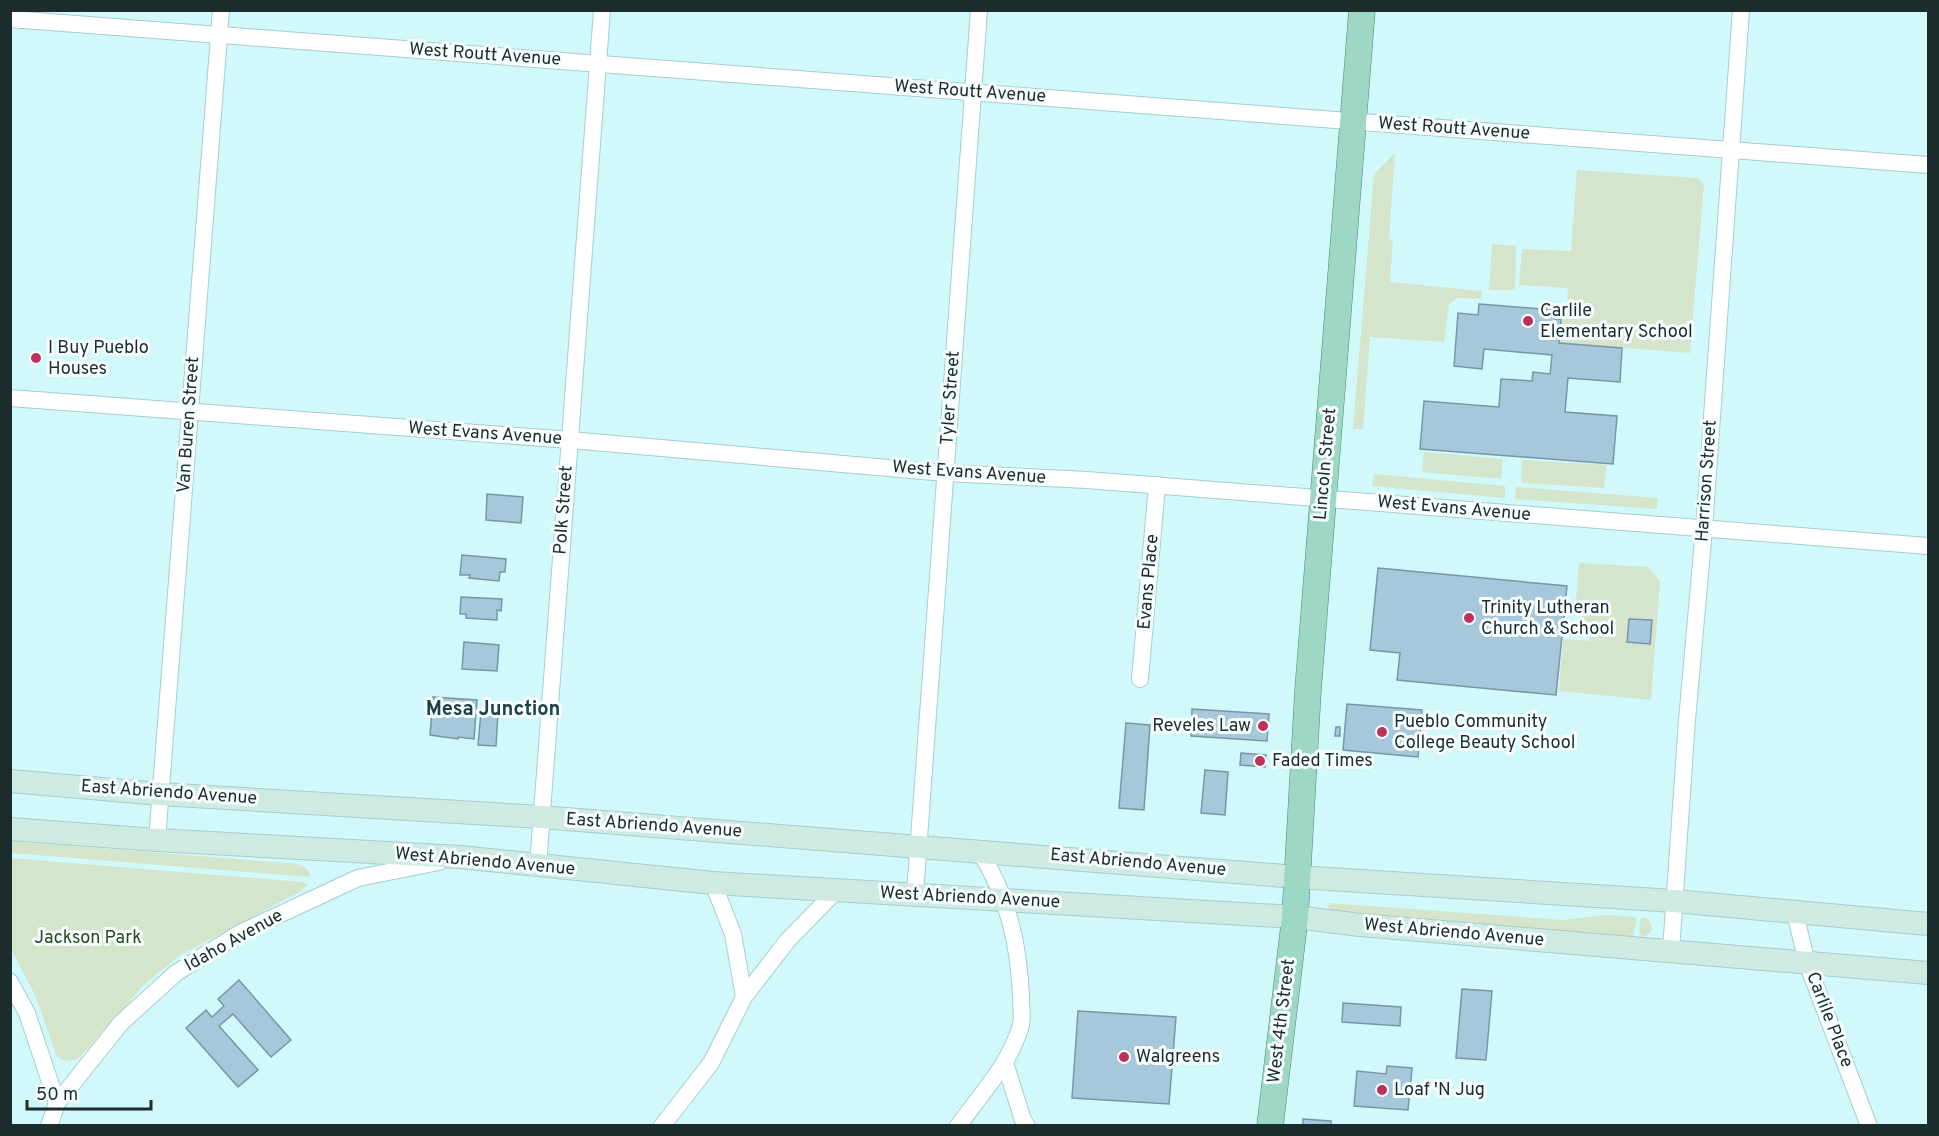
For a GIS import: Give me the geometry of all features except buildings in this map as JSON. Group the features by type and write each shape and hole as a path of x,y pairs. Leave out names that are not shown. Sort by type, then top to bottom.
{"main road":[{"name":"Lincoln Street","path":"1295,917 1308,690 1362,10"},
{"name":"East Abriendo Avenue","path":"10,781 160,794 541,818 979,850 1297,876"},
{"name":"West Abriendo Avenue","path":"10,829 156,840 460,857 713,883 1295,917 1360,925 1929,973"},
{"path":"1297,876 1674,901 1929,924"},
{"name":"West 4th Street","path":"1270,1125 1295,917"}],"street":[{"name":"Van Buren Street","path":"156,840 221,10"},
{"name":"Polk Street","path":"538,866 603,10"},
{"name":"Tyler Street","path":"915,894 979,10"},
{"name":"Harrison Street","path":"1671,951 1741,10"},
{"name":"West Routt Avenue","path":"10,19 1929,165"},
{"name":"West Evans Avenue","path":"10,398 570,440 945,473 1157,485 1929,546"},
{"name":"Evans Place","path":"1140,679 1157,485"},
{"path":"958,1125 1005,1063 1022,1024 1020,972 1005,900 994,874 979,850"},
{"name":"Idaho Avenue","path":"49,1125 57,1103 121,1023 176,973 240,933 358,878 460,857"},
{"path":"713,883 733,934 744,997"},
{"path":"662,1125 711,1063 744,997 788,940 836,891"},
{"name":"Carlile Place","path":"1795,913 1807,963 1869,1125"},
{"path":"10,982 27,1013 57,1103"},
{"path":"1005,1063 1023,1120 1027,1125"}],"green space":[{"path":"1395,153 1389,240 1393,241 1390,282 1482,291 1481,299 1458,298 1449,304 1444,342 1370,337 1363,429 1353,429 1374,174"},
{"path":"1577,170 1697,178 1704,184 1690,353 1559,343 1561,319 1566,319 1568,288 1519,285 1522,249 1571,251"},
{"path":"1492,244 1516,246 1515,290 1489,290"},
{"path":"1424,452 1503,459 1501,479 1422,472"},
{"path":"1522,460 1607,465 1604,488 1524,483 1521,481"},
{"path":"1374,474 1505,486 1505,498 1372,486"},
{"path":"1516,487 1658,498 1657,509 1515,499"},
{"path":"1579,563 1648,567 1660,581 1651,700 1559,691 1563,639 1590,641 1576,598","holes":["1629,619 1652,620 1650,644 1627,642"]},
{"path":"10,841 299,864 308,871 310,877 11,853"},
{"name":"Jackson Park","path":"11,858 303,882 308,885 301,891 179,956 145,984 80,1057 65,1061 57,1057 35,995 11,949"},
{"path":"1329,903 1563,920 1607,915 1635,917 1636,920 1633,936 1614,935 1328,913"},
{"path":"1641,917 1648,919 1652,927 1650,933 1643,937 1639,934"}],"place":[{"name":"Carlile Elementary School","path":"1528,321"},
{"name":"I Buy Pueblo Houses","path":"36,358"},
{"name":"Trinity Lutheran Church & School","path":"1469,618"},
{"name":"Reveles Law","path":"1263,726"},
{"name":"Pueblo Community College Beauty School","path":"1382,732"},
{"name":"Faded Times","path":"1260,761"},
{"name":"Walgreens","path":"1124,1057"},
{"name":"Loaf 'N Jug","path":"1382,1090"}],"district":[{"name":"Mesa Junction","path":"493,710"}]}
